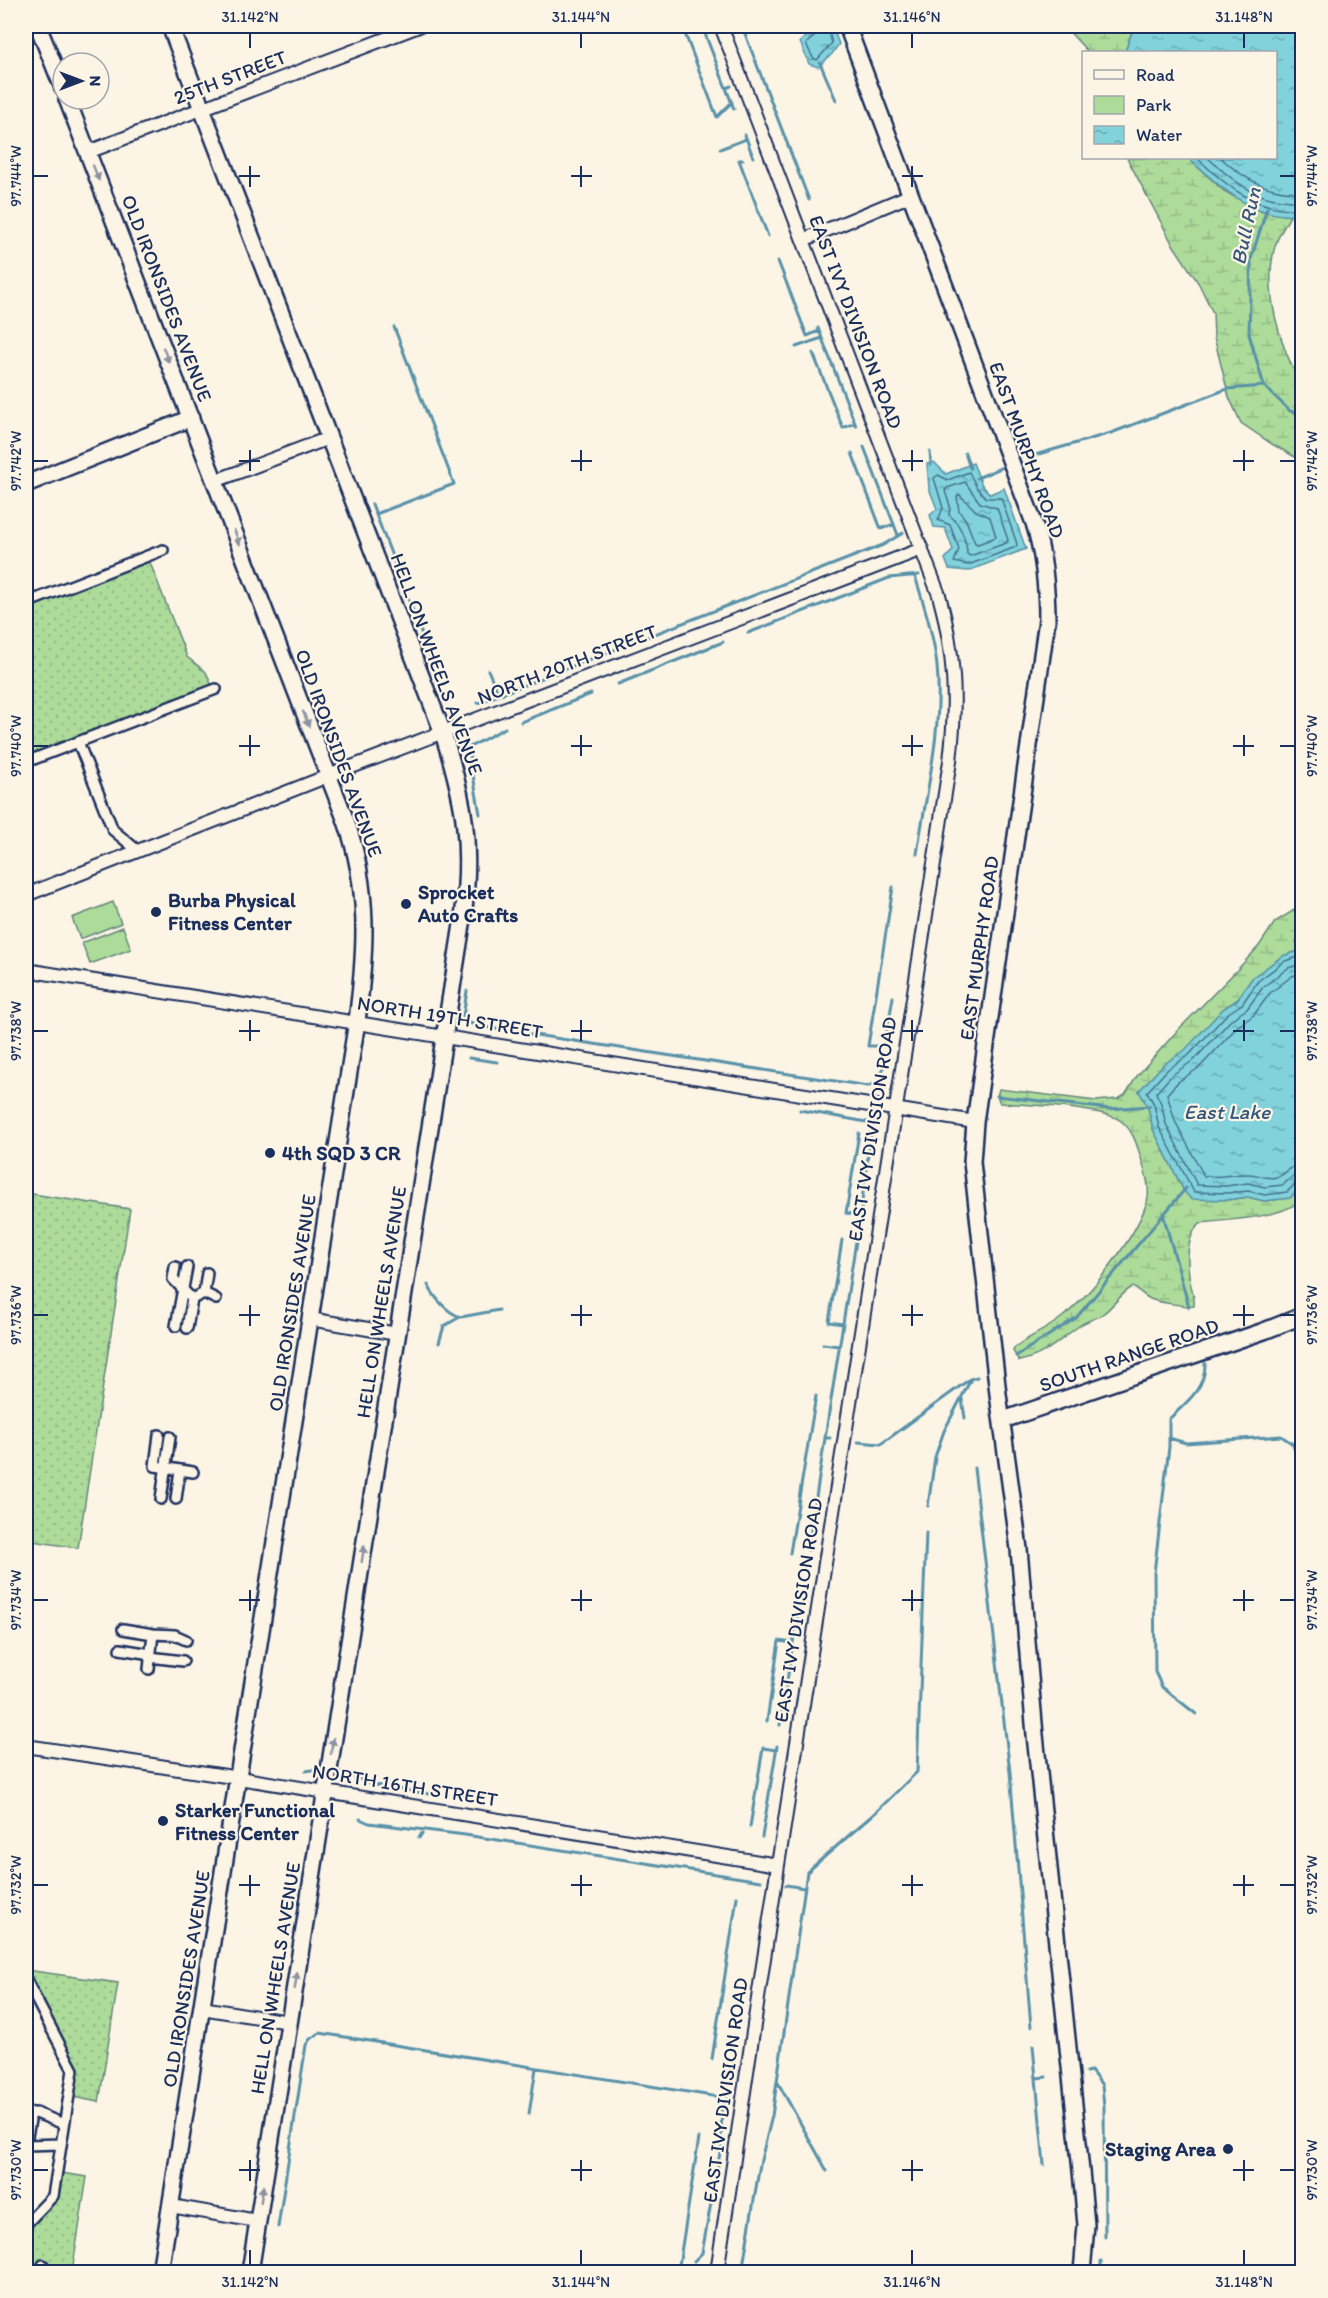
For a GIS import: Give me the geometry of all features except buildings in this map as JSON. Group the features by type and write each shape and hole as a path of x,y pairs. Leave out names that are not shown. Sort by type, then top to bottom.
{"street":[{"path":"38,26 51,58"},
{"name":"HELL ON WHEELS AVENUE","path":"170,26 443,733 461,794 468,845 465,909 250,2272"},
{"name":"25TH STREET","path":"88,152 419,26"},
{"name":"EAST IVY DIVISION ROAD","path":"717,2272 950,761 955,706 952,652 946,622 922,549 721,26"},
{"name":"EAST MURPHY ROAD","path":"847,26 1034,523 1041,546 1047,587 1047,620 975,1122 972,1162 998,1394 1019,1549 1035,1735 1082,2182 1086,2225 1082,2272"},
{"name":"OLD IRONSIDES AVENUE","path":"72,111 352,839 362,889 365,946 357,1022 160,2272"},
{"path":"803,240 910,195"},
{"path":"26,484 190,418"},
{"path":"215,481 329,438"},
{"name":"NORTH 20TH STREET","path":"26,895 328,776 922,549"},
{"path":"26,603 163,550"},
{"path":"26,762 216,689"},
{"path":"78,742 112,830 138,851"},
{"name":"NORTH 19TH STREET","path":"26,970 975,1122"},
{"path":"175,1267 173,1279 192,1299"},
{"path":"176,1326 187,1267"},
{"path":"204,1293 207,1273"},
{"path":"192,1299 204,1293"},
{"path":"204,1293 216,1299"},
{"path":"187,1328 192,1299"},
{"name":"SOUTH RANGE ROAD","path":"1003,1420 1302,1316"},
{"path":"310,1319 397,1334"},
{"path":"159,1435 155,1466 194,1472"},
{"path":"161,1499 170,1437"},
{"path":"176,1499 180,1470"},
{"path":"123,1629 175,1635 186,1640"},
{"path":"149,1669 153,1634"},
{"path":"120,1649 183,1661"},
{"name":"NORTH 16TH STREET","path":"26,1746 778,1865"},
{"path":"26,1980 73,2070 53,2196 26,2224"},
{"path":"202,2008 289,2022"},
{"path":"26,2111 64,2124"},
{"path":"26,2111 30,2120 26,2143 61,2144"},
{"path":"171,2206 257,2221"},
{"path":"26,2272 33,2272"}],"green space":[{"path":"1064,26 1134,26 1125,51 1087,51"},
{"path":"1128,159 1189,159 1224,191 1258,210 1290,216 1275,246 1271,266 1271,283 1279,333 1298,379 1302,380 1302,461 1241,423 1229,397 1214,337 1213,313 1199,284 1172,243"},
{"path":"149,560 187,657 206,672 212,686 26,758 26,607"},
{"path":"113,902 121,923 80,939 72,918"},
{"path":"1302,905 1302,928 1296,942 1299,947 1302,946 1302,950 1283,956 1253,977 1237,1000 1223,1009 1185,1051 1164,1064 1139,1091 1148,1107 1153,1129 1184,1191 1227,1200 1248,1197 1264,1201 1290,1198 1302,1185 1300,1200 1279,1212 1202,1223 1196,1227 1188,1250 1194,1306 1153,1300 1132,1287 1101,1315 1082,1324 1045,1351 1019,1361 1013,1351 1015,1347 1055,1322 1072,1308 1112,1263 1135,1228 1148,1197 1148,1188 1134,1139 1129,1129 1121,1121 1112,1116 1082,1110 1000,1103 997,1096 999,1089 1096,1101 1117,1099 1125,1095 1137,1076 1177,1031 1259,946 1275,922"},
{"path":"123,927 131,949 90,964 82,943"},
{"path":"26,1193 130,1209 78,1548 26,1540"},
{"path":"26,1970 118,1983 99,2102 72,2097 76,2071"},
{"path":"61,2173 87,2177 72,2272 26,2272 26,2228 56,2196"}],"water":[{"path":"817,26 832,26 839,44 818,67 809,64 800,42"},
{"path":"1134,26 1302,26 1302,215 1269,212 1239,200 1189,159 1277,159 1277,51 1125,51"},
{"path":"934,462 946,474 973,463 982,485 990,494 1004,488 1026,549 968,571 949,569 945,559 953,550 945,528 934,527 930,515 937,509 929,488 927,464"},
{"name":"East Lake","path":"1302,950 1302,1185 1290,1198 1264,1201 1248,1197 1227,1200 1191,1199 1184,1191 1153,1129 1148,1107 1139,1091 1164,1064 1185,1050 1223,1009 1237,1000 1253,977 1283,956"}],"waterway":[{"path":"682,26 717,117 732,102"},
{"path":"702,26 726,88 731,86"},
{"path":"742,26 809,200"},
{"path":"820,63 836,100"},
{"path":"726,88 734,109"},
{"path":"745,135 753,157"},
{"path":"720,149 746,139"},
{"path":"743,160 739,160 768,236"},
{"name":"Bull Run","path":"1267,208 1251,259 1249,334 1264,386 1290,411 1302,415"},
{"path":"778,261 807,336 819,331"},
{"path":"376,514 454,484 394,327"},
{"path":"818,328 856,426"},
{"path":"796,347 822,338"},
{"path":"813,353 843,428 855,423"},
{"path":"1035,455 1111,433 1227,389 1264,386"},
{"path":"864,447 898,535"},
{"path":"930,452 931,465"},
{"path":"852,453 881,529 894,524"},
{"path":"965,453 970,468"},
{"path":"977,478 1003,467"},
{"path":"372,504 434,666"},
{"path":"478,703 883,545 903,533"},
{"path":"748,633 889,578 919,575"},
{"path":"915,576 934,643 938,689 933,760 917,854"},
{"path":"618,684 723,642"},
{"path":"488,670 499,695"},
{"path":"521,722 591,694"},
{"path":"480,814 468,748 505,728"},
{"path":"888,1046 868,1046 893,887"},
{"path":"463,1016 467,991"},
{"path":"888,1048 886,1038 893,997"},
{"path":"433,1011 437,1012"},
{"path":"461,1015 477,1026 868,1086 877,1083"},
{"path":"469,1058 497,1062"},
{"path":"881,1084 877,1083 885,1065"},
{"path":"997,1096 1110,1109 1150,1106"},
{"path":"800,1110 872,1123 860,1217"},
{"path":"859,1133 846,1213 860,1215"},
{"path":"1016,1356 1076,1318 1186,1188"},
{"path":"1163,1214 1189,1307"},
{"path":"842,1240 829,1322 843,1324"},
{"path":"830,1438 825,1438 856,1241"},
{"path":"428,1285 442,1304 461,1317 499,1310"},
{"path":"439,1343 444,1326 460,1317"},
{"path":"823,1344 839,1346"},
{"path":"1196,1714 1162,1687 1155,1672 1154,1573 1169,1447 1169,1419 1199,1387 1205,1363"},
{"path":"858,1442 881,1444 970,1379 977,1377"},
{"path":"928,1506 935,1457 944,1431 970,1381"},
{"path":"790,1553 816,1396"},
{"path":"962,1399 965,1418"},
{"path":"1169,1438 1186,1443 1281,1436 1293,1444 1299,1466"},
{"path":"808,1550 825,1438"},
{"path":"974,1468 1010,1772 1031,2027"},
{"path":"742,2272 760,2164 772,2116 807,1872 876,1812 917,1772 926,1533"},
{"path":"780,1725 802,1586"},
{"path":"767,1721 779,1641 793,1643"},
{"path":"762,1837 777,1746"},
{"path":"750,1827 763,1748 776,1750"},
{"path":"306,1771 318,1769"},
{"path":"341,1772 375,1785 429,1794"},
{"path":"360,1819 369,1823 465,1835 761,1881"},
{"path":"419,1838 424,1830"},
{"path":"786,1885 804,1888"},
{"path":"712,2059 737,1897"},
{"path":"278,2227 306,2045 310,2039 320,2033 731,2099"},
{"path":"1033,2046 1044,2165"},
{"path":"529,2114 536,2068"},
{"path":"1086,2072 1091,2071 1102,2085 1105,2237"},
{"path":"1036,2078 1046,2077"},
{"path":"777,2081 827,2171"},
{"path":"694,2261 702,2253 721,2147 722,2098"},
{"path":"678,2272 699,2138"},
{"path":"1101,2261 1101,2272"},
{"path":"270,2271 279,2272"}],"place":[{"name":"Sprocket Auto Crafts","path":"406,904"},
{"name":"Burba Physical Fitness Center","path":"156,912"},
{"name":"4th SQD 3 CR","path":"270,1153"},
{"name":"Starker Functional Fitness Center","path":"163,1821"},
{"name":"Staging Area","path":"1228,2149"}]}
